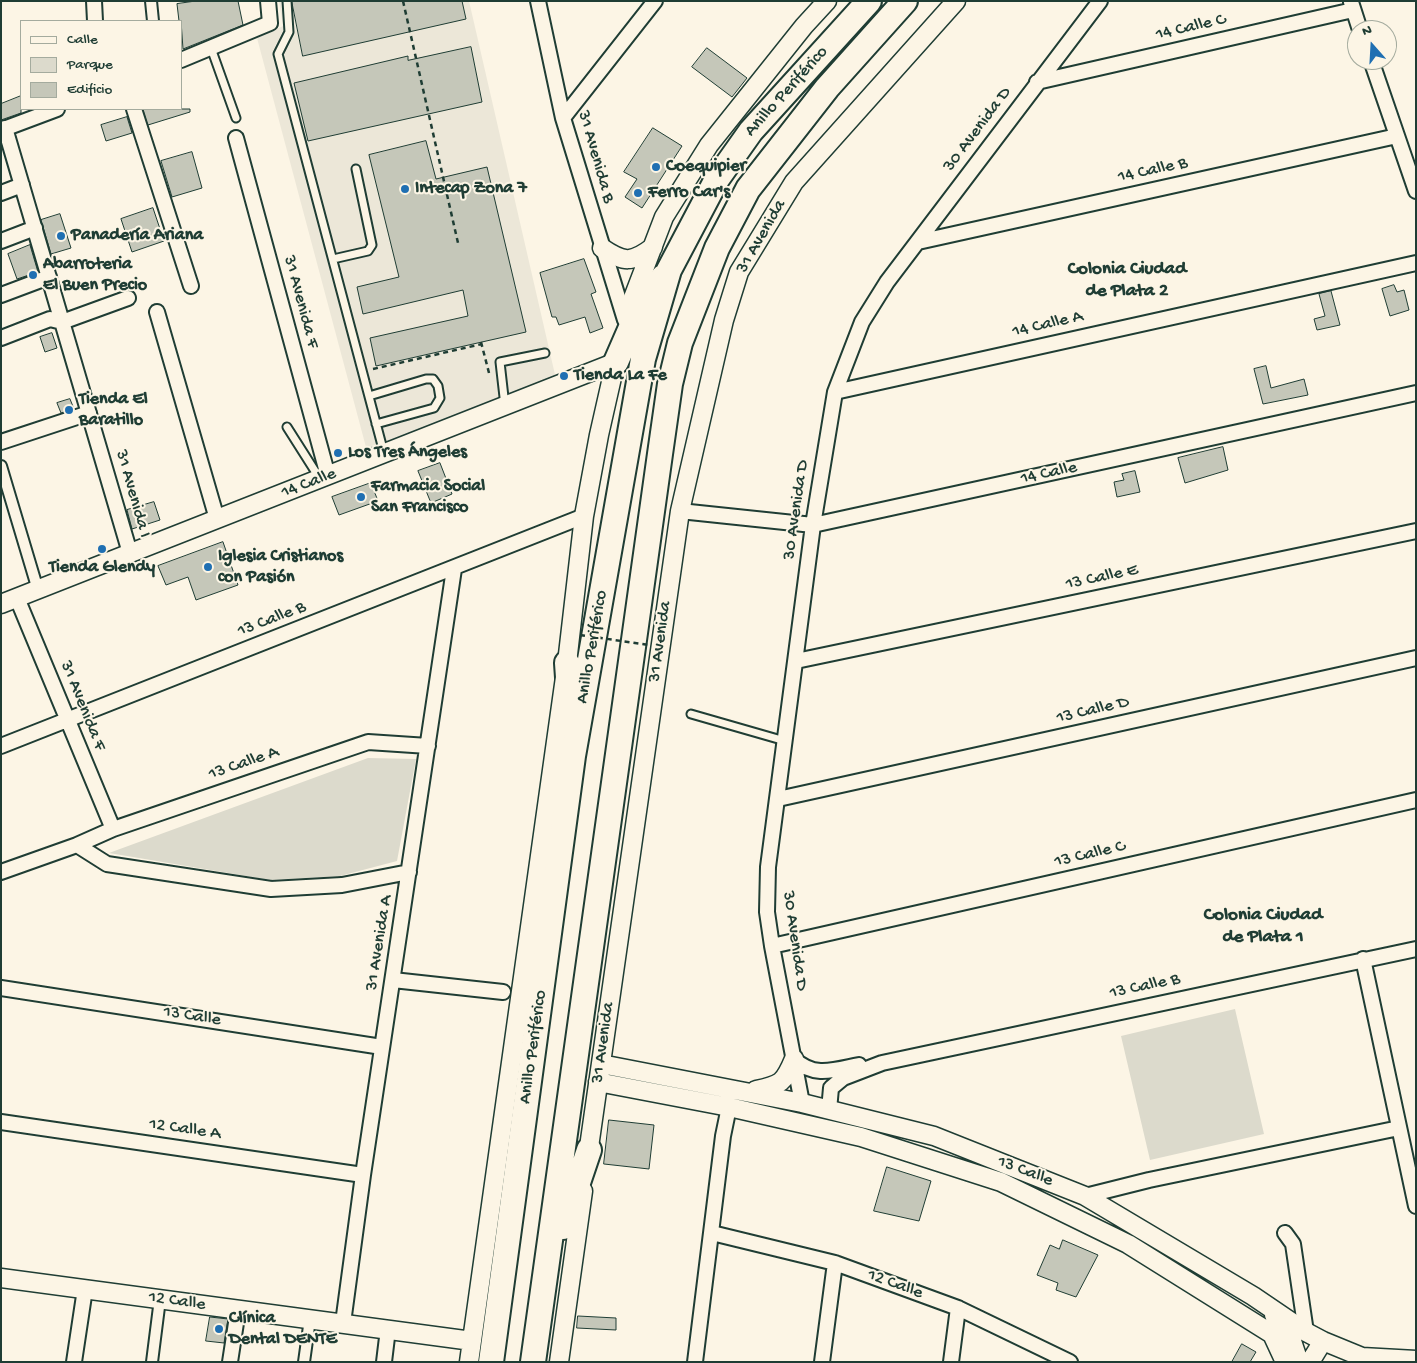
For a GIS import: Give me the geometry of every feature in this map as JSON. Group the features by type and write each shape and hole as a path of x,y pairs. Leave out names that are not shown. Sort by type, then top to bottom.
{"highway":[{"name":"Anillo Periférico","path":"491,1362 573,756 643,359 669,270 717,179 751,131 869,1"},
{"name":"Anillo Periférico","path":"533,1362 667,401 680,343 717,248 748,189 827,88 905,1"},
{"path":"616,362 643,300 669,270"},
{"path":"567,663 573,756"},
{"path":"544,1283 589,1150"}],"street":[{"path":"94,1 95,20"},
{"path":"151,1 153,20"},
{"path":"182,60 270,24 268,1"},
{"name":"31 Avenida B","path":"538,1 563,118 624,320"},
{"path":"563,118 655,1"},
{"path":"469,1362 567,663 584,516 624,320 654,247 664,217 709,144 804,26 827,1"},
{"name":"31 Avenida","path":"559,1362 680,511 724,320 739,272 794,182 956,1"},
{"name":"30 Avenida D","path":"802,1103 767,912 768,867 813,525 836,392 862,322 887,282 1100,1"},
{"path":"1352,6 1357,20"},
{"name":"14 Calle C","path":"1037,82 1352,6"},
{"path":"1374,70 1416,191"},
{"path":"3,129 54,110"},
{"path":"134,110 191,286"},
{"name":"31 Avenida I","path":"3,129 35,228 130,554"},
{"name":"14 Calle B","path":"918,242 1397,136"},
{"name":"31 Avenida F","path":"236,138 324,478"},
{"path":"1,193 22,185"},
{"path":"1,241 35,228"},
{"path":"602,248 620,258 630,260 640,257 654,247"},
{"name":"14 Calle A","path":"836,392 1416,263"},
{"path":"1,295 49,277"},
{"path":"1,338 50,320 62,322 128,298"},
{"path":"157,312 217,519"},
{"name":"14 Calle","path":"9,601 616,362"},
{"name":"14 Calle","path":"680,511 813,525 1416,393"},
{"path":"1,442 89,413"},
{"path":"1,466 38,590"},
{"name":"13 Calle B","path":"1,746 454,569 584,516"},
{"name":"13 Calle E","path":"796,661 1416,531"},
{"name":"31 Avenida A","path":"343,1324 363,1175 394,980 454,569"},
{"name":"31 Avenida F","path":"9,601 68,720 113,829"},
{"name":"13 Calle D","path":"778,799 1416,658"},
{"name":"13 Calle A","path":"1,872 77,845 113,829 368,742 428,746"},
{"name":"13 Calle C","path":"772,946 1416,800"},
{"path":"77,845 107,864 271,890 342,885 410,872"},
{"name":"13 Calle B","path":"794,1059 803,1067 815,1071 882,1063 1416,949"},
{"path":"1363,960 1416,1206"},
{"path":"394,980 503,992"},
{"name":"13 Calle","path":"1,988 382,1047"},
{"path":"747,1092 777,1086 787,1077 794,1059"},
{"name":"13 Calle B","path":"829,1110 831,1088 844,1078 882,1063"},
{"name":"13 Calle","path":"601,1064 802,1103 934,1136 1085,1196 1254,1296 1306,1332 1360,1359 1416,1360"},
{"name":"13 Calle","path":"598,1082 862,1137 1000,1182 1128,1244 1263,1328 1272,1334 1285,1362"},
{"path":"695,1362 729,1108"},
{"name":"12 Calle A","path":"1,1122 363,1175"},
{"path":"1085,1196 1150,1180 1399,1128"},
{"name":"12 Calle","path":"712,1233 835,1263 958,1308 1070,1362"},
{"path":"1284,1233 1293,1244 1306,1332"},
{"path":"822,1362 835,1263"},
{"name":"12 Calle","path":"1,1278 472,1341"},
{"path":"74,1362 85,1289"},
{"path":"152,1362 160,1299"},
{"path":"951,1362 958,1308"},
{"path":"1270,1308 1293,1344 1300,1362"},
{"path":"230,1362 238,1310"},
{"path":"304,1362 310,1319"},
{"path":"384,1362 388,1330"},
{"path":"1310,1362 1324,1341"}],"lane":[{"path":"287,1 289,32 278,54 384,454"},
{"path":"211,48 236,118"},
{"path":"333,260 368,251 372,245 356,169"},
{"path":"505,406 500,362 545,353"},
{"path":"369,396 426,379 433,380 438,386 440,398 434,408 376,424"},
{"path":"287,427 324,478"},
{"path":"691,714 786,741"}],"path":[{"path":"403,1 458,243"},
{"path":"362,371 482,344"},
{"path":"580,635 649,645"}],"shaded area":[{"name":"Intecap Zona 7","path":"279,1 469,1 556,379 367,451 257,38 283,26"}],"green space":[{"path":"368,758 416,759 397,861 340,876 270,880 109,853"},
{"path":"1235,1009 1264,1134 1150,1160 1121,1036"}],"building":[{"path":"196,1 238,1 243,25 183,49 182,20 179,20 177,4"},
{"path":"292,1 462,1 466,19 303,56"},
{"path":"471,47 482,102 308,141 294,83 408,56 408,60"},
{"path":"707,48 747,78 732,97 692,67"},
{"path":"20,96 21,113 1,120 1,104"},
{"path":"190,109 190,112 148,125 143,110"},
{"path":"127,117 132,133 106,141 101,125"},
{"path":"653,128 682,146 642,208 625,197 637,179 624,172"},
{"path":"426,141 436,179 487,167 526,332 376,366 370,338 468,316 463,290 363,314 357,287 399,277 369,155"},
{"path":"192,152 202,188 172,197 161,161"},
{"path":"153,208 164,241 132,252 121,219"},
{"path":"60,214 71,248 51,254 41,220"},
{"path":"30,245 38,272 17,279 8,254"},
{"path":"584,259 596,292 591,294 603,328 590,333 585,317 559,325 556,317 552,317 540,273"},
{"path":"1394,285 1397,292 1404,290 1409,310 1390,316 1382,289"},
{"path":"1331,291 1340,325 1317,330 1314,319 1325,316 1319,294"},
{"path":"52,333 57,348 45,352 40,337"},
{"path":"1266,366 1271,388 1304,379 1308,395 1263,404 1254,369"},
{"path":"70,399 74,409 61,413 57,403"},
{"path":"1223,447 1228,470 1185,483 1178,458"},
{"path":"440,463 452,494 431,503 418,471"},
{"path":"1135,471 1140,492 1117,497 1114,482 1124,480 1122,474"},
{"path":"371,483 378,501 339,515 332,497"},
{"path":"154,502 160,520 132,529 127,510"},
{"name":"Iglesia Cristianos con Pasión","path":"223,542 238,585 196,600 188,577 166,585 158,566"},
{"path":"609,1120 654,1125 649,1169 604,1164"},
{"path":"887,1167 931,1181 919,1221 874,1211"},
{"path":"1063,1240 1098,1255 1076,1297 1056,1290 1058,1283 1037,1275 1050,1245 1059,1249"},
{"path":"578,1316 616,1318 616,1330 577,1328"},
{"name":"Clínica Dental DENTE","path":"210,1317 228,1319 224,1343 206,1341"},
{"path":"1242,1344 1256,1352 1250,1362 1232,1362"}],"place":[{"name":"Coequipier","path":"656,167"},
{"name":"Intecap Zona 7","path":"405,189"},
{"name":"Ferro Car's","path":"638,193"},
{"name":"Panadería Ariana","path":"61,236"},
{"name":"Abarroteria El Buen Precio","path":"33,275"},
{"name":"Tienda La Fe","path":"564,376"},
{"name":"Tienda El Baratillo","path":"69,410"},
{"name":"Los Tres Ángeles","path":"338,453"},
{"name":"Farmacia Social San Francisco","path":"361,497"},
{"name":"Tienda Glendy","path":"102,549"},
{"name":"Iglesia Cristianos con Pasión","path":"208,567"},
{"name":"Clínica Dental DENTE","path":"219,1329"}],"district":[{"name":"Colonia Ciudad de Plata 2","path":"1127,281"},
{"name":"Colonia Ciudad de Plata 1","path":"1263,927"}]}
